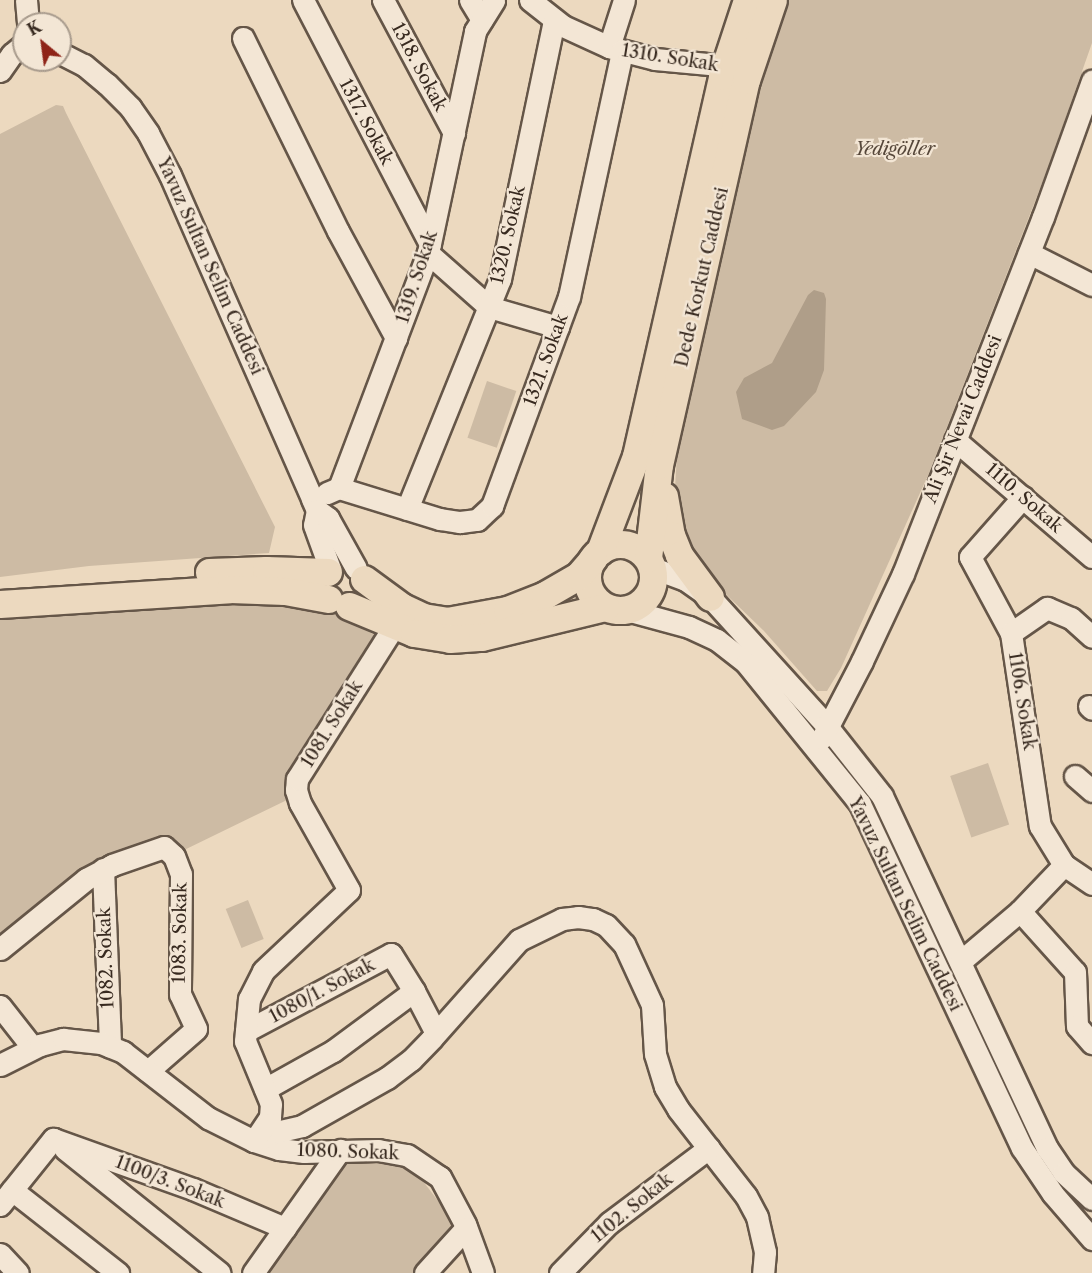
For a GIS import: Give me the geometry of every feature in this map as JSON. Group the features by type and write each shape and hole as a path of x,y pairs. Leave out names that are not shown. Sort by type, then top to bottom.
{"main road":[{"name":"Dede Korkut Caddesi","path":"596,555 636,456 725,67 747,0"},
{"name":"Dede Korkut Caddesi","path":"650,563 659,465 746,80 773,0"},
{"path":"659,465 671,534 679,555 710,597"},
{"path":"631,545 650,563 654,578 646,598 616,608 590,591 588,569 596,555 609,546 631,545"},
{"name":"Yavuz Sultan Selim Caddesi","path":"345,572 402,607 423,617 447,621 507,610 545,595 578,576 596,555"},
{"path":"0,589 102,578 266,570 345,572 364,592 360,598 338,602 323,587 345,572"},
{"name":"Yavuz Sultan Selim Caddesi","path":"0,604 230,589 285,591 338,602 414,633 450,639 482,638 616,608"}],"street":[{"name":"1317. Sokak","path":"303,0 429,248"},
{"name":"1318. Sokak","path":"383,0 454,133"},
{"path":"470,0 482,20"},
{"name":"1319. Sokak","path":"339,488 429,248 475,31 494,0"},
{"name":"1310. Sokak","path":"530,0 554,20 616,49 655,59 725,67 752,66"},
{"name":"1321. Sokak","path":"339,488 440,519 460,522 477,520 492,506 569,297 624,0"},
{"name":"1320. Sokak","path":"407,509 500,279 554,20"},
{"path":"243,38 338,231 396,338"},
{"path":"0,71 12,54"},
{"name":"Yavuz Sultan Selim Caddesi","path":"72,59 84,65 108,84 148,133 170,175 235,317 314,505 328,518 345,572"},
{"name":"Ali Şir Nevai Caddesi","path":"815,749 829,729 903,574 1029,253 1085,126 1092,81"},
{"path":"429,248 489,307 558,327"},
{"path":"1029,253 1092,285"},
{"name":"1110. Sokak","path":"955,440 1092,557"},
{"path":"314,505 339,488"},
{"name":"1106. Sokak","path":"1023,497 970,557 1011,633 1040,826 1064,865"},
{"name":"Yavuz Sultan Selim Caddesi","path":"650,563 684,579 710,597 829,729 882,796 1047,1148 1064,1173 1092,1199"},
{"name":"Yavuz Sultan Selim Caddesi","path":"616,608 689,627 717,640 746,663 860,804 1022,1148 1053,1194 1092,1239"},
{"path":"1011,633 1047,608 1071,618 1092,637"},
{"name":"1081. Sokak","path":"246,1031 249,999 263,971 349,890 300,803 296,790 297,779 394,626"},
{"path":"1075,776 1092,791"},
{"name":"1083. Sokak","path":"103,869 164,847 174,856 181,874 180,994 196,1029 148,1071"},
{"path":"961,961 1020,910 1064,865 1092,884"},
{"path":"0,949 61,898 103,869"},
{"name":"1082. Sokak","path":"103,869 110,1047"},
{"path":"1020,910 1075,972 1077,1026 1092,1043"},
{"path":"254,1142 276,1132 302,1126 359,1096 411,1060 519,940 562,919 578,917 593,919 606,925 624,944 652,1005 659,1072 678,1109 746,1196 757,1217 765,1252 763,1273"},
{"name":"1080/1. Sokak","path":"246,1031 390,954 414,991 436,1033"},
{"path":"265,1089 333,1052 414,991"},
{"path":"0,1006 33,1048"},
{"path":"246,1031 246,1041 271,1104 270,1117 254,1142"},
{"name":"1080. Sokak","path":"0,1065 33,1048 63,1039 81,1039 123,1052 208,1118 254,1142 279,1149 304,1152 393,1150 422,1162 440,1177 466,1228 483,1273"},
{"path":"118,1273 6,1197 53,1139 219,1273"},
{"name":"1100/3. Sokak","path":"53,1139 193,1189 285,1228"},
{"name":"1102. Sokak","path":"560,1273 609,1223 709,1148"},
{"path":"253,1273 340,1150"},
{"path":"425,1273 466,1228"},
{"path":"0,1254 18,1273"}],"green space":[{"name":"Yedigöller","path":"785,0 1092,0 1092,43 1048,168 929,473 841,668 827,691 817,691 764,631 708,577 686,546 674,504 678,438 755,90"},
{"path":"56,105 63,106 275,527 269,553 89,566 0,577 0,134"},
{"path":"487,381 516,391 497,448 467,438"},
{"path":"142,600 289,603 333,612 378,637 287,800 178,853 139,856 0,948 0,618"},
{"path":"988,763 1009,824 971,837 950,776"},
{"path":"248,900 264,939 241,948 226,909"},
{"path":"391,1157 413,1168 448,1214 454,1227 417,1273 262,1273 336,1168 353,1158"}],"shaded area":[{"path":"814,290 824,293 826,299 824,370 816,392 784,426 772,430 742,419 736,392 744,378 772,363 808,295"}]}
